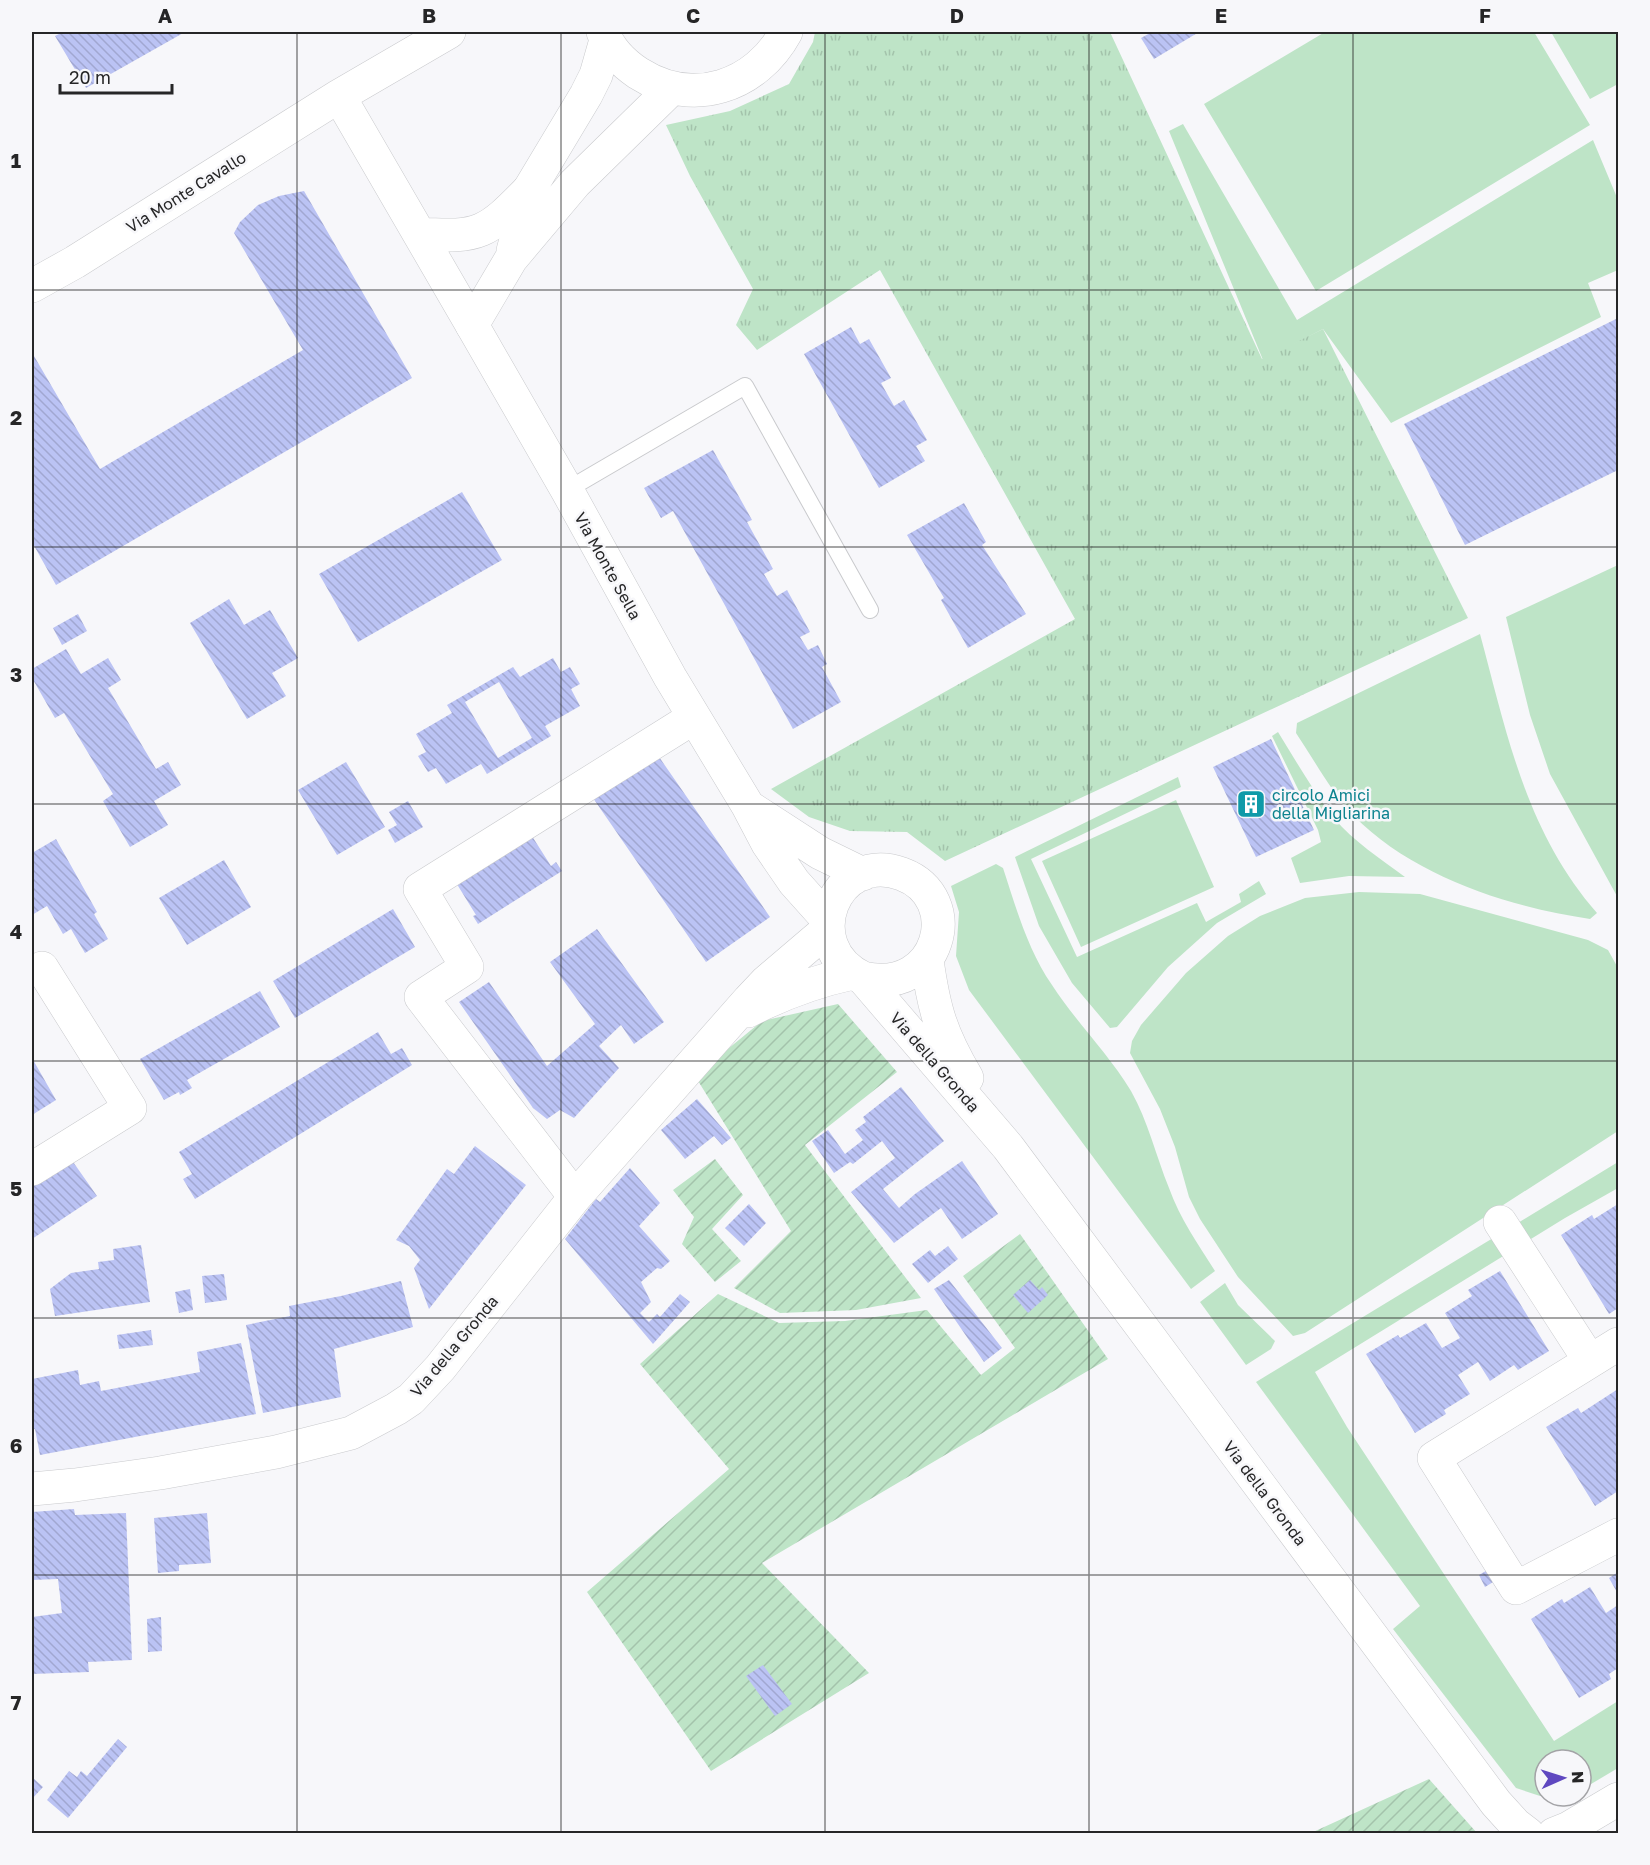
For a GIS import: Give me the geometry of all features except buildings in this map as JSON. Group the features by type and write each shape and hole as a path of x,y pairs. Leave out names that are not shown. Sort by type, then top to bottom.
{"street":[{"name":"Via Monte Cavallo","path":"32,286 339,96 449,32"},
{"path":"604,36 623,61 658,83 672,88 706,90 737,81 751,72 773,52 786,32"},
{"path":"420,234 460,236 484,230 503,216 529,190 596,75 604,36"},
{"path":"472,325 511,259 575,183 672,88"},
{"name":"Via Monte Sella","path":"339,96 567,490 693,718 780,862 827,925"},
{"path":"511,259 529,190"},
{"path":"575,1197 421,997 467,967 420,889 693,718"},
{"name":"Via Monte Sella","path":"748,806 820,853 862,874"},
{"path":"876,870 890,870 904,874 927,892 937,915 936,941 927,960 911,974 896,980 879,982 858,975 840,962 831,947 827,925 831,906 838,892 849,881 862,874 876,870"},
{"name":"Via della Gronda","path":"32,1489 160,1473 276,1452 351,1433 384,1417 411,1399 440,1368 575,1197 766,982 827,925"},
{"name":"Via della Gronda","path":"927,960 934,1008 941,1029 952,1053 1008,1147"},
{"path":"32,1169 130,1108 42,969"},
{"name":"Via della Gronda","path":"730,1021 793,991 827,978 858,975 1008,1147 1496,1803 1525,1832"},
{"path":"1500,1222 1590,1361"},
{"path":"1618,1344 1434,1458 1516,1588 1618,1535"},
{"path":"1554,1833 1569,1828 1618,1799"}],"lane":[{"path":"567,490 745,386 870,610"}],"green space":[{"path":"815,32 1110,32 1262,359 1323,329 1468,618 945,861 907,832 850,831 809,817 771,789 1075,619 880,270 757,350 736,325 753,289 690,176 666,125 730,111 789,84 813,42"},
{"path":"1325,32 1534,32 1590,125 1316,291 1204,104"},
{"path":"1551,32 1618,32 1618,84 1590,99"},
{"path":"1183,124 1297,320 1593,140 1618,200 1618,270 1588,283 1601,317 1391,423 1323,329 1263,360 1169,131"},
{"path":"1618,565 1618,898 1550,774 1530,715 1506,617"},
{"path":"1480,634 1522,781 1553,849 1573,882 1597,913 1590,919 1559,914 1495,897 1433,872 1404,856 1378,837 1346,807 1296,733 1297,723"},
{"path":"1278,732 1334,818 1358,842 1405,877 1349,876 1300,883 1291,858 1321,842 1318,830 1272,736"},
{"path":"1178,777 1181,787 1031,859 1077,957 1197,903 1206,922 1241,902 1239,894 1259,881 1266,894 1217,923 1168,967 1117,1027 1110,1028 1072,983 1039,926 1015,857"},
{"path":"1176,800 1214,887 1081,947 1042,861"},
{"path":"996,864 1003,868 1023,928 1044,972 1061,999 1131,1091 1178,1210 1215,1271 1191,1289 969,990 956,956 959,912 951,886"},
{"path":"1359,892 1420,894 1588,940 1608,950 1618,968 1618,1131 1305,1333 1293,1336 1238,1277 1200,1219 1189,1197 1175,1147 1160,1109 1130,1053 1132,1041 1141,1025 1186,973 1228,936 1260,916 1305,898"},
{"path":"838,1004 897,1072 805,1145 921,1298 856,1310 780,1313 734,1288 791,1231 695,1076 762,1021"},
{"path":"715,1159 743,1195 712,1229 741,1261 715,1282 682,1244 694,1217 673,1190"},
{"path":"1618,1162 1618,1188 1565,1218 1315,1372 1347,1427 1554,1741 1618,1701 1618,1768 1593,1783 1593,1748 1533,1748 1533,1794 1516,1788 1393,1629 1420,1606 1256,1382"},
{"path":"1020,1234 1108,1359 762,1563 869,1673 711,1771 587,1592 729,1469 640,1364 718,1294 779,1323 845,1321 927,1310 981,1375 1015,1348 963,1276"},
{"path":"1225,1283 1238,1305 1275,1341 1271,1349 1246,1365 1200,1302"},
{"path":"1429,1779 1477,1833 1311,1833"}],"place":[{"name":"circolo Amici della Migliarina","path":"1251,804"}]}
